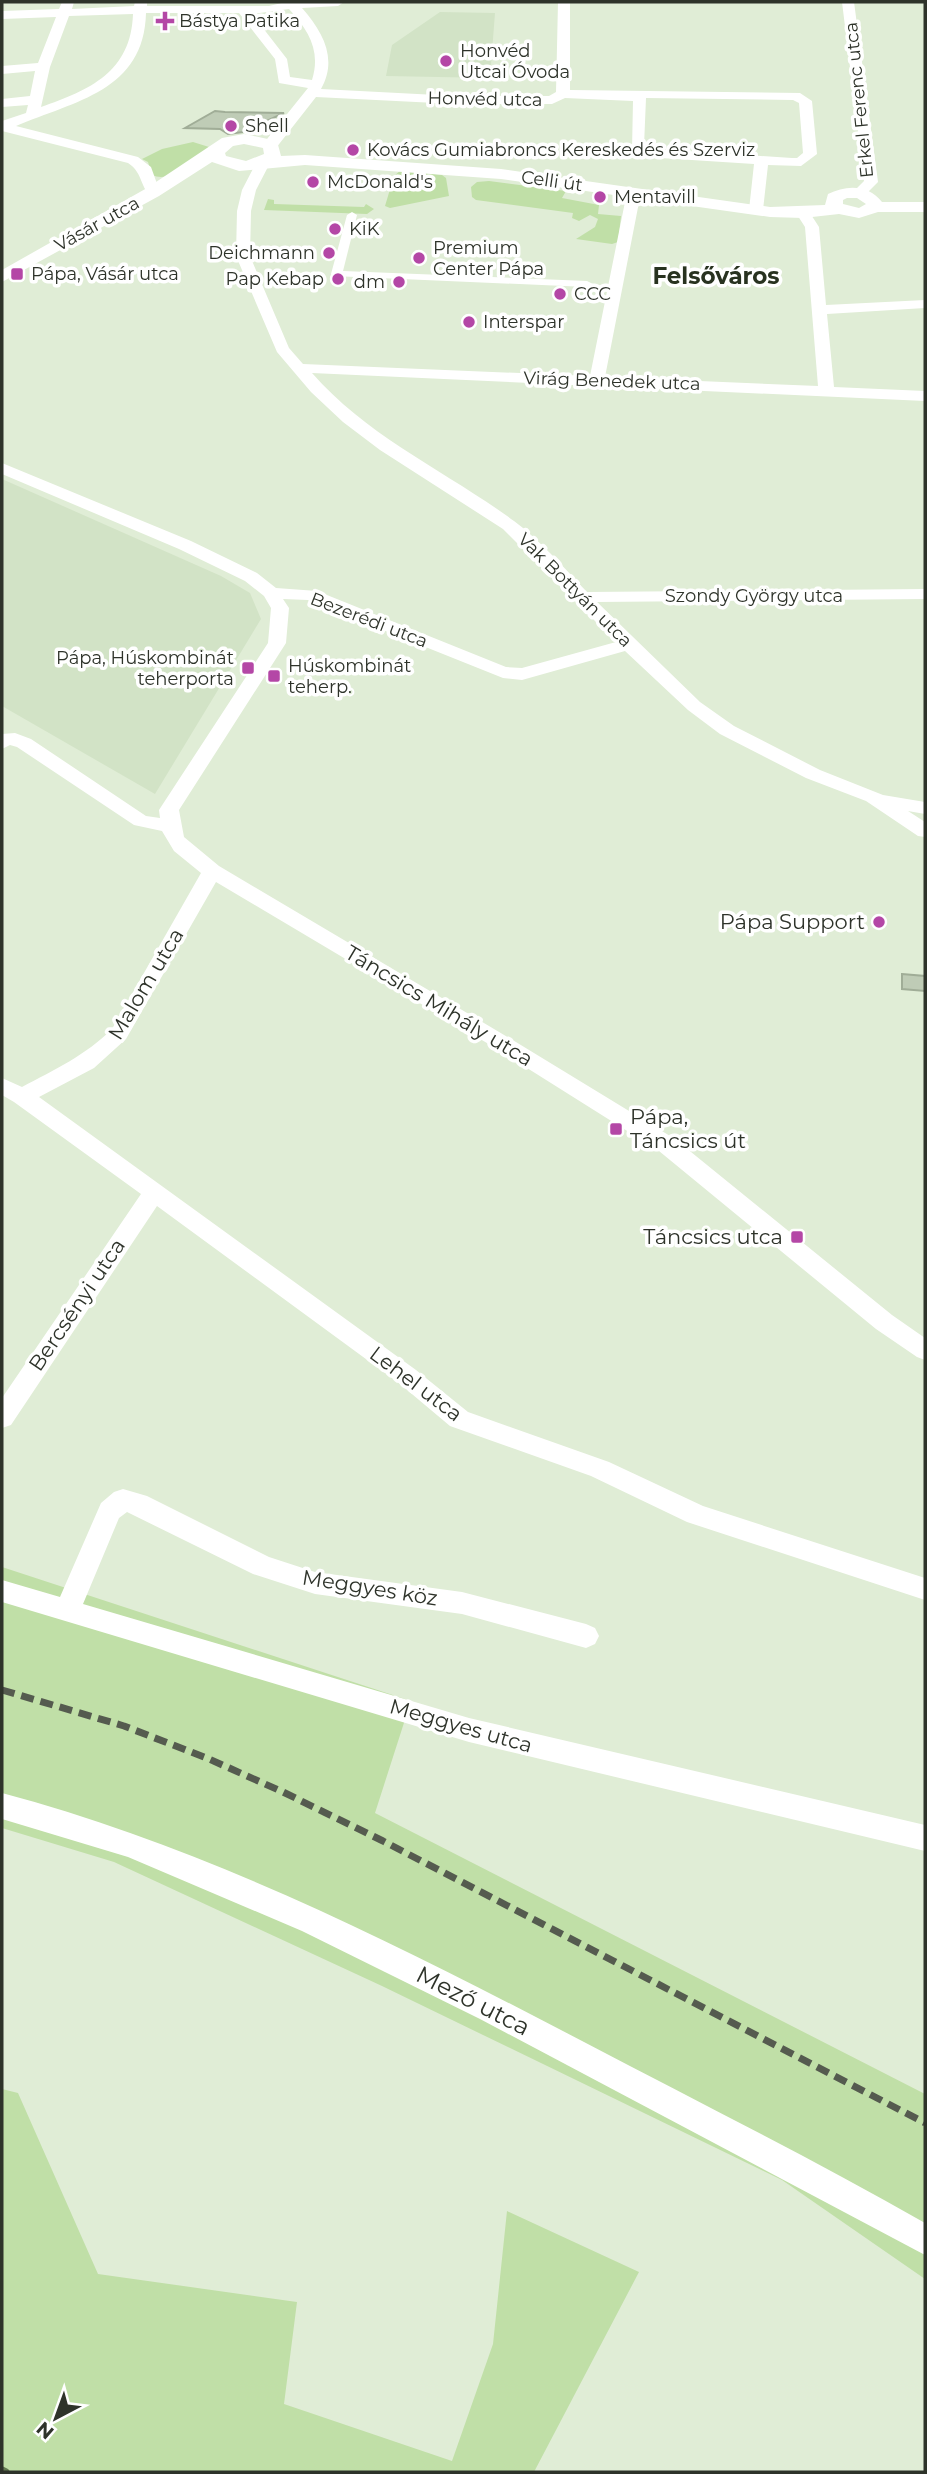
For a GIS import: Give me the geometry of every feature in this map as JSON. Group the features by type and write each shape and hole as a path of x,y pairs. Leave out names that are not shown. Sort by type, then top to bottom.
{"street":[{"path":"2,15 66,7 141,6 269,10 292,3 338,2"},
{"name":"Honvéd utca","path":"243,9 281,59 284,80 315,89 456,100 538,101 552,100 563,94 564,2"},
{"name":"Erkel Ferenc utca","path":"848,2 872,182 859,193"},
{"path":"226,161 228,142 244,139 286,121 315,89 324,66 322,46 313,26 292,3"},
{"path":"2,103 34,106 79,98 104,85 135,50 141,30 141,6"},
{"path":"2,126 34,106 43,66 66,7"},
{"path":"2,71 43,66"},
{"path":"640,93 802,98 805,101 810,154 808,159 761,162 639,151 640,93"},
{"path":"563,94 639,97"},
{"name":"Vak Bottyán utca","path":"286,121 252,183 244,211 243,256 282,349 298,368 349,419 386,447 509,525 694,706 752,745 813,774 873,797 925,831"},
{"path":"2,126 27,135 133,160 144,167 153,192"},
{"path":"244,139 268,155"},
{"path":"226,161 268,155"},
{"name":"Celli út","path":"268,155 501,174 756,210 803,213 839,209 859,213 874,207 925,206"},
{"path":"226,161 252,183"},
{"name":"Vásár utca","path":"2,277 192,169 226,161"},
{"path":"756,210 761,162"},
{"path":"597,380 634,192"},
{"path":"839,209 834,206 834,198 844,193 859,193 871,197 874,207"},
{"path":"803,213 812,227 826,391"},
{"path":"352,215 337,274 587,284"},
{"path":"819,310 925,304"},
{"name":"Virág Benedek utca","path":"298,368 925,396"},
{"path":"2,468 185,545 251,578 271,593 280,608 277,643 169,810 169,826 141,821 24,743 15,739 5,739 2,743"},
{"name":"Bezerédi utca","path":"271,593 311,595 503,672 522,674 629,644"},
{"name":"Szondy György utca","path":"582,597 925,594"},
{"path":"873,797 925,808"},
{"name":"Táncsics Mihály utca","path":"169,826 179,845 212,871 504,1044 667,1145 884,1322 925,1350"},
{"name":"Malom utca","path":"12,1091 92,1060 108,1048 119,1034 212,871"},
{"name":"Lehel utca","path":"12,1091 408,1377 459,1419 600,1469 696,1514 925,1589"},
{"name":"Bercsényi utca","path":"2,1418 130,1224 154,1194"},
{"name":"Meggyes köz","path":"67,1610 110,1511 123,1500 138,1504 262,1566 315,1583 462,1603 586,1636"},
{"name":"Meggyes utca","path":"2,1591 469,1730 925,1838"},
{"name":"Mező utca","path":"2,1806 33,1814 190,1868 340,1933 589,2060 925,2240"}],"shaded area":[{"path":"440,12 495,13 490,78 386,76 392,45"},
{"path":"2,479 221,576 250,593 261,619 155,794 2,706"}],"green space":[{"path":"193,142 209,147 182,169 167,176 152,175 148,162 142,159 162,149"},
{"path":"401,170 442,175 446,178 449,196 390,208 385,206 394,176"},
{"path":"489,181 566,191 562,198 599,205 598,214 621,216 618,242 612,244 576,239 595,227 598,219 590,215 579,221 572,218 573,213 476,200 472,197 471,187 477,182"},
{"path":"268,199 274,200 274,204 364,207 366,204 374,209 367,214 264,210"},
{"path":"2,1567 411,1701 375,1813 925,2094 925,2279 782,2180 382,1986 114,1862 2,1828"},
{"path":"2,2089 18,2093 98,2274 297,2302 284,2404 452,2461 493,2344 507,2211 639,2272 534,2472 2,2472"}],"building":[{"name":"Shell","path":"215,111 284,113 243,132 228,134 220,129 185,128"},
{"path":"902,974 925,976 925,991 902,989"}],"waterway":[{"path":"2,2470 6,2472"}],"railway":[{"path":"2,1690 124,1726 209,1759 283,1792 383,1841 925,2123"}],"place":[{"name":"Bástya Patika","path":"165,21"},
{"name":"Honvéd Utcai Óvoda","path":"446,61"},
{"name":"Shell","path":"231,126"},
{"name":"Kovács Gumiabroncs Kereskedés és Szerviz","path":"353,150"},
{"name":"McDonald's","path":"313,182"},
{"name":"Mentavill","path":"600,197"},
{"name":"KiK","path":"335,229"},
{"name":"Deichmann","path":"329,253"},
{"name":"Premium Center Pápa","path":"419,258"},
{"name":"Pápa, Vásár utca","path":"17,274"},
{"name":"Pap Kebap","path":"338,279"},
{"name":"dm","path":"399,282"},
{"name":"CCC","path":"560,294"},
{"name":"Interspar","path":"469,322"},
{"name":"Pápa, Húskombinát teherporta","path":"248,668"},
{"name":"Húskombinát teherp.","path":"274,676"},
{"name":"Pápa Support","path":"879,922"},
{"name":"Pápa, Táncsics út","path":"616,1129"},
{"name":"Táncsics utca","path":"797,1237"}],"district":[{"name":"Felsőváros","path":"716,276"}]}
